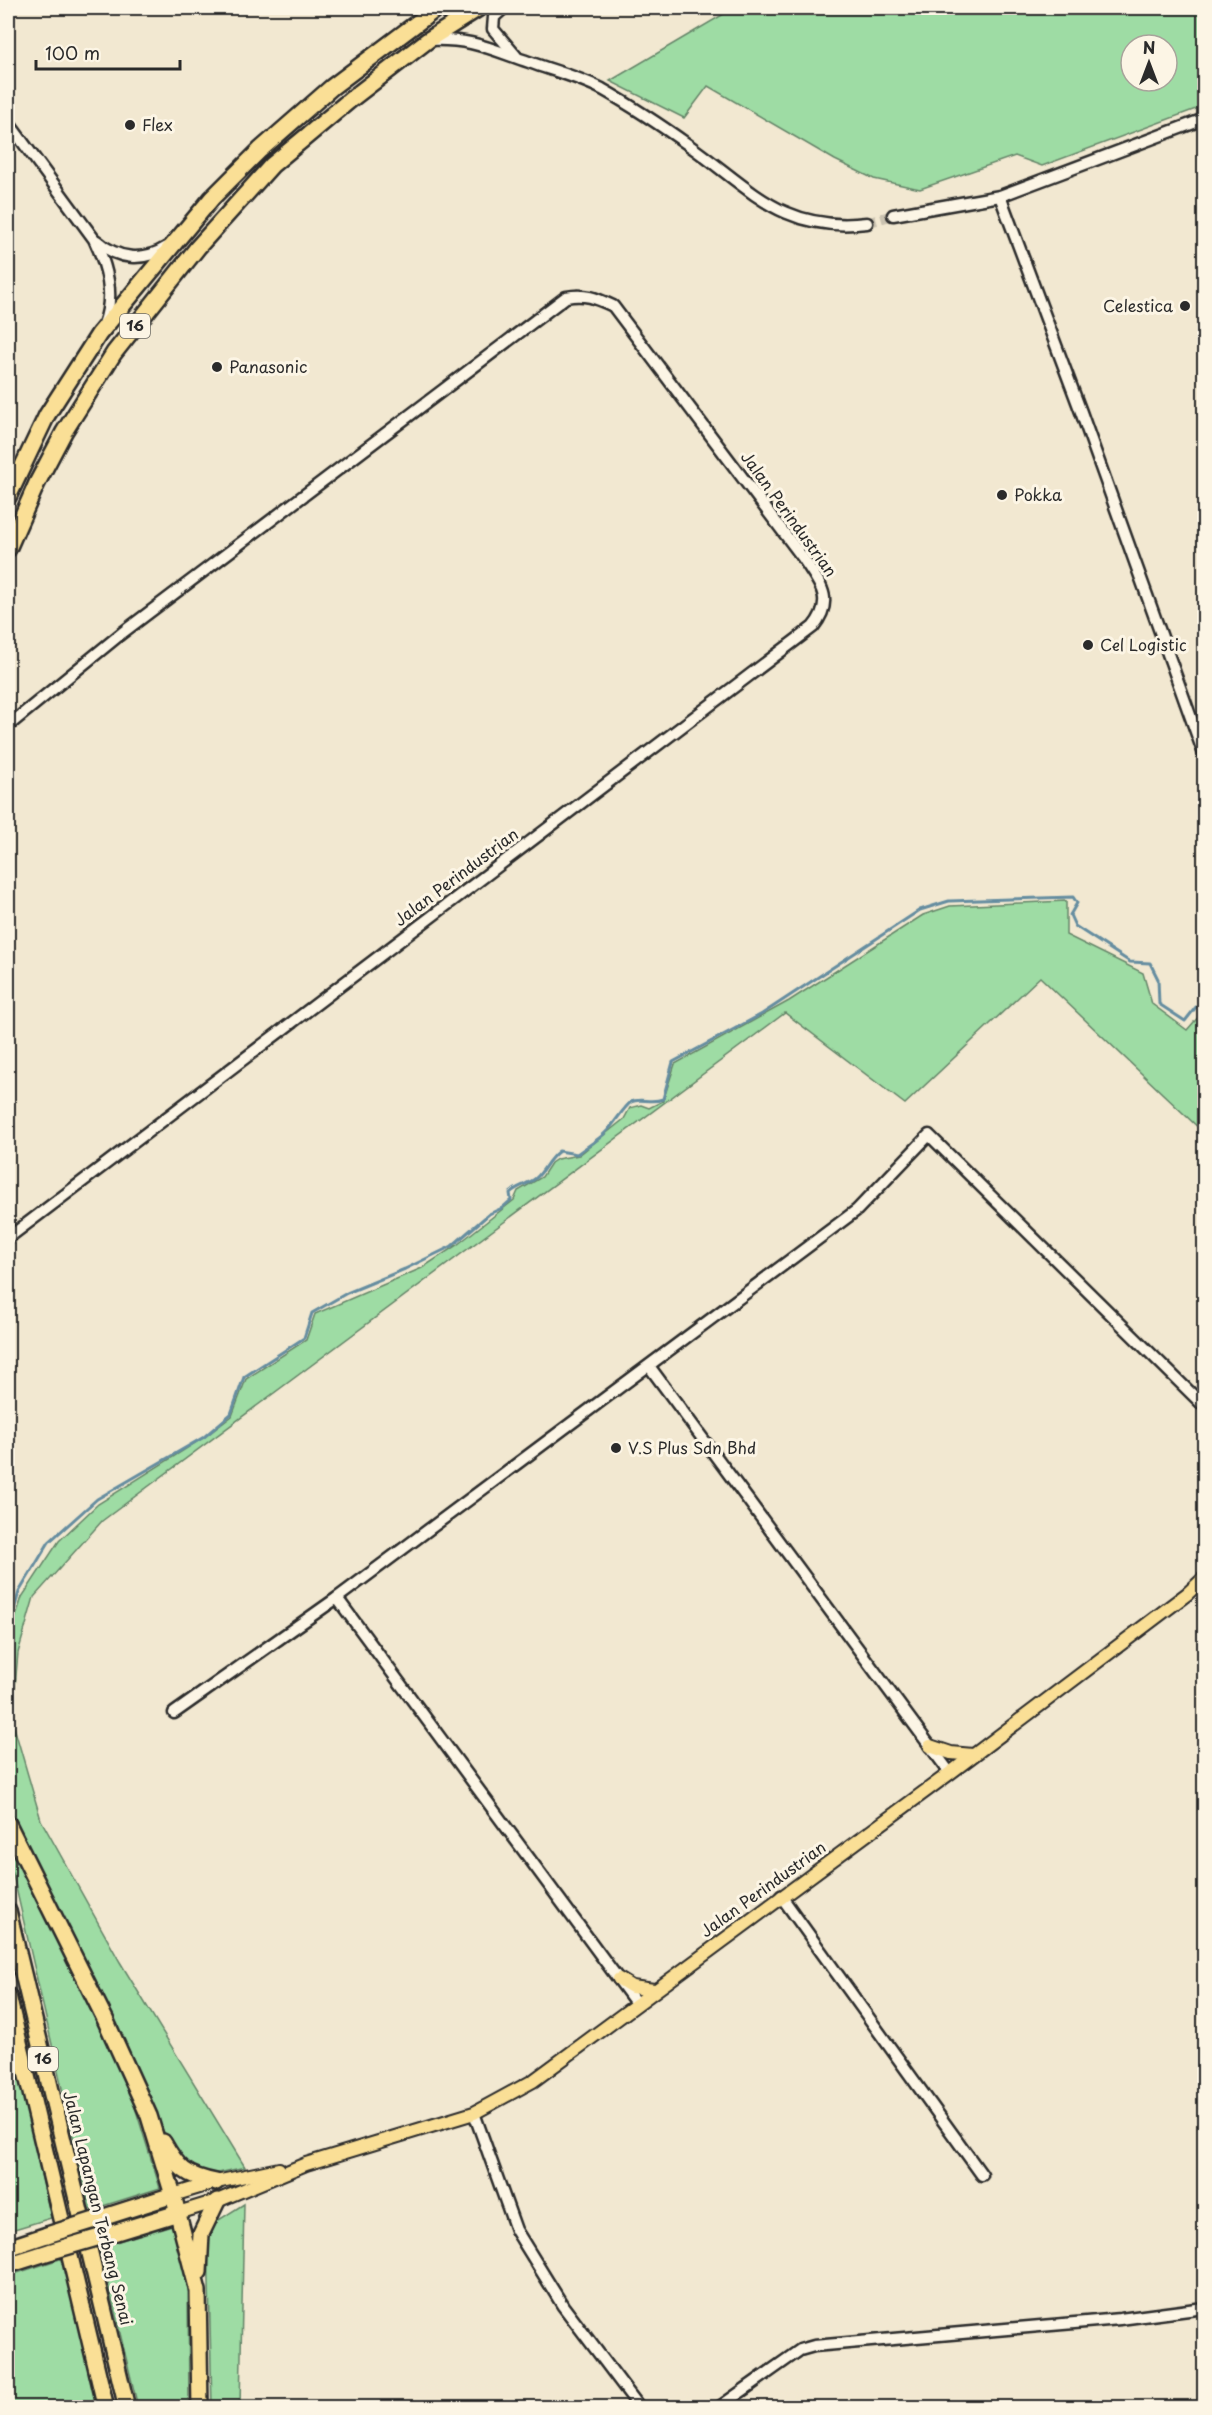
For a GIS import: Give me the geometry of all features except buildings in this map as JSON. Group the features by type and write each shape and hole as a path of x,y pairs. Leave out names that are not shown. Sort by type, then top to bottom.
{"highway":[{"name":"16","path":"8,497 47,415 99,334 230,179 332,87 437,8"},
{"name":"16","path":"8,549 37,483 59,442 108,363 198,247 272,165 350,100 428,40 479,8"},
{"path":"8,1824 105,2019 149,2116 178,2167 195,2178 216,2182"},
{"name":"Jalan Lapangan Terbang Senai","path":"8,1911 127,2408"},
{"name":"16","path":"8,1996 106,2408"},
{"path":"149,2116 173,2195 198,2291"},
{"path":"8,2248 173,2195"},
{"path":"200,2408 198,2291 201,2234 216,2201"},
{"path":"8,2265 178,2213"}],"main road":[{"name":"Jalan Perindustrian","path":"306,2164 474,2113 532,2081 950,1773 1187,1594 1204,1578"},
{"path":"930,1746 951,1754 973,1755"},
{"path":"619,1979 632,1987 654,1990"},
{"path":"173,2195 216,2182 306,2164"},
{"path":"178,2213 216,2201 306,2164"}],"street":[{"path":"504,8 494,17 493,29 519,58"},
{"path":"428,40 470,41 561,72 601,89 690,146 738,184 778,210 813,222 843,226 867,223"},
{"path":"893,215 1000,196 1204,119"},
{"path":"8,122 94,239 103,259 110,298 107,314 99,334"},
{"path":"1000,196 1081,412 1204,754"},
{"path":"94,239 108,251 134,258 156,254 173,244"},
{"name":"Jalan Perindustrian","path":"8,726 122,633 566,297 580,294 593,296 613,306 803,558 824,590 825,607 821,618 813,627 8,1238"},
{"path":"174,1713 337,1598 856,1210 929,1135 1204,1406"},
{"path":"649,1366 950,1773"},
{"path":"337,1598 636,2003"},
{"path":"781,1896 982,2175"},
{"path":"474,2113 516,2230 563,2306 640,2408"},
{"path":"718,2408 800,2350 814,2346 1120,2319 1204,2308"}],"green space":[{"path":"734,8 1204,8 1204,106 1042,166 1015,156 920,189 874,179 835,160 708,86 684,118 610,81"},
{"path":"1066,901 1066,935 1143,973 1152,1004 1187,1030 1201,1014 1204,1014 1204,1133 1040,977 905,1104 785,1013 102,1521 34,1597 18,1653 12,1720 41,1820 120,1962 245,2167 205,2176 175,2155 8,1811 8,1641 22,1597 59,1541 98,1504 205,1437 232,1416 246,1379 306,1340 315,1314 422,1268 457,1245 514,1200 518,1191 542,1177 551,1163 557,1159 579,1155 624,1119 630,1108 641,1105 649,1108 663,1101 675,1064 789,1001 923,915 950,906"},
{"path":"8,1833 126,2078 160,2188 90,2210 8,1853"},
{"path":"8,2028 51,2218 8,2231"},
{"path":"244,2204 240,2407 212,2407 208,2240 214,2223"},
{"path":"172,2225 188,2288 189,2407 138,2407 99,2247"},
{"path":"66,2257 97,2407 8,2407 8,2276"}],"waterway":[{"path":"8,1630 19,1592 49,1542 97,1499 204,1437 231,1414 244,1377 304,1338 312,1313 347,1293 452,1246 489,1214 502,1208 511,1200 510,1193 536,1178 559,1151 577,1154 604,1134 631,1102 663,1099 673,1062 762,1014 920,910 949,901 1073,897 1077,903 1070,915 1075,926 1130,962 1150,963 1158,979 1159,1004 1185,1021 1196,1007 1204,1008"}],"tunnel":[{"path":"867,223 893,215"}],"place":[{"name":"Flex","path":"130,125"},
{"name":"Celestica","path":"1185,306"},
{"name":"Panasonic","path":"217,367"},
{"name":"Pokka","path":"1002,495"},
{"name":"Cel Logistic","path":"1088,645"},
{"name":"V.S Plus Sdn Bhd","path":"616,1448"}]}
